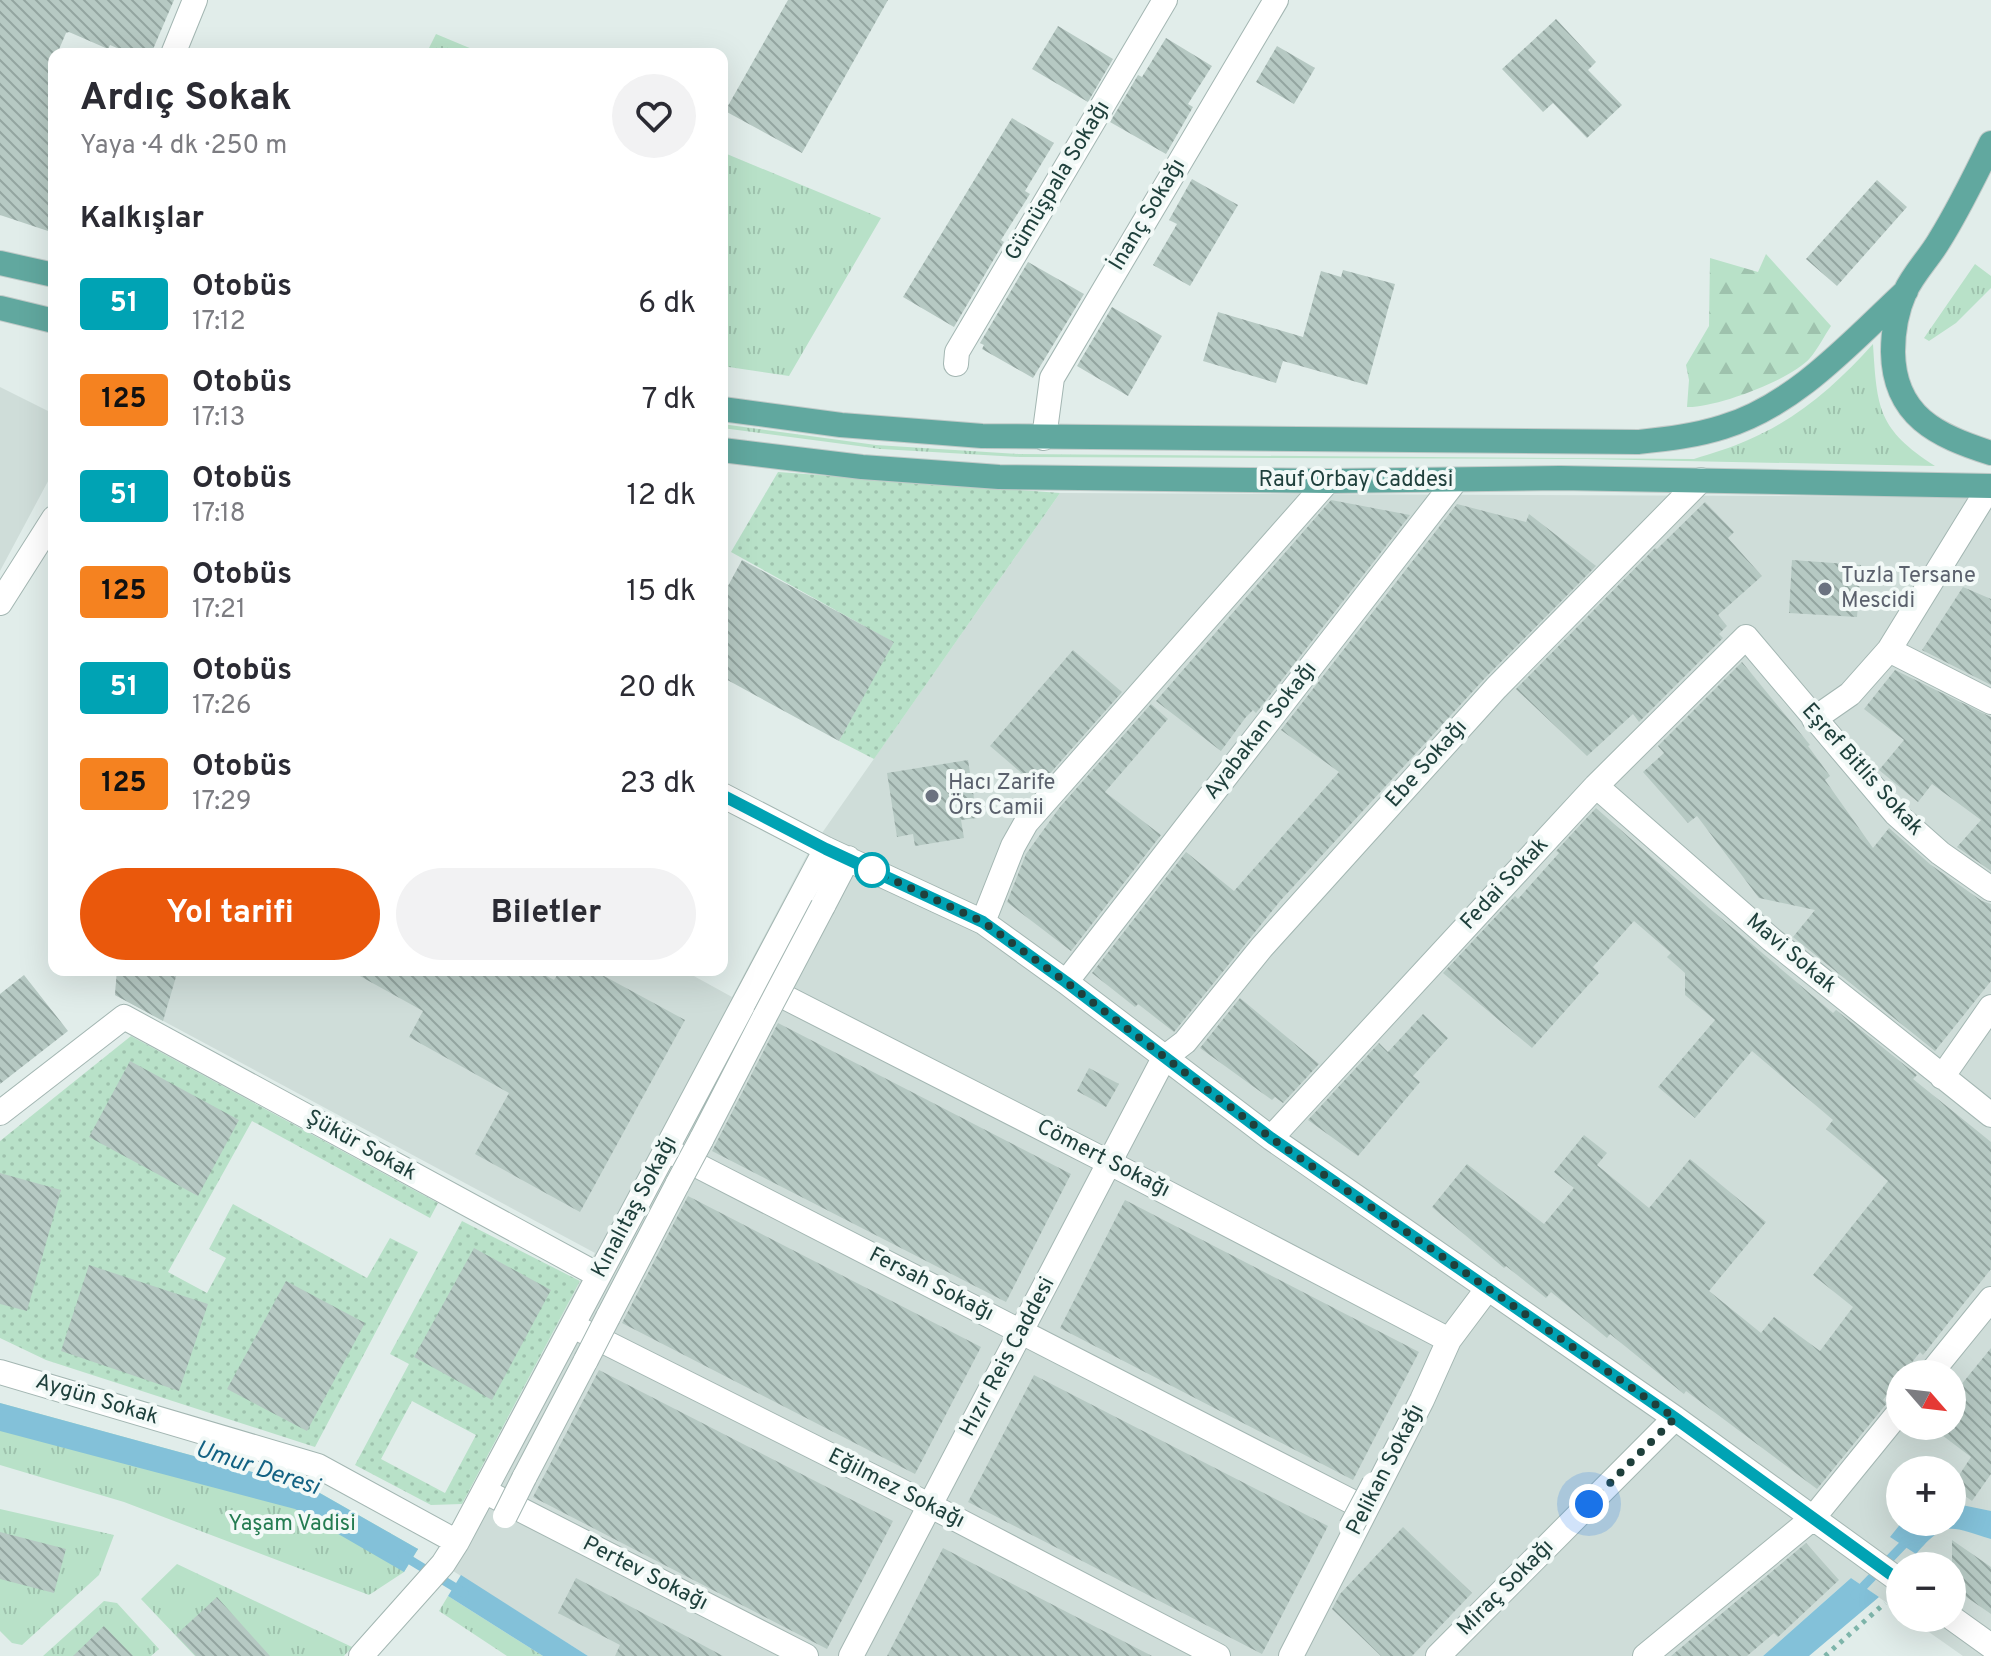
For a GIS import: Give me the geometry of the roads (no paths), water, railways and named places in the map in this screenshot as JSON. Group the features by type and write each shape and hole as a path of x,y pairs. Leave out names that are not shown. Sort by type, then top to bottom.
{"main road":[{"name":"Rauf Orbay Caddesi","path":"728,410 905,431 1044,438 1638,442 1700,433 1726,427 1779,400 1821,369 1906,291 1959,208 1991,143"},
{"path":"0,263 48,274"},
{"name":"Rauf Orbay Caddesi","path":"1906,291 1893,344 1893,368 1898,389 1922,421 1943,435 1991,453"},
{"path":"0,308 44,318"},
{"name":"Rauf Orbay Caddesi","path":"728,451 862,467 999,477 1328,481 1701,480 1990,486"}],"street":[{"path":"175,48 195,0"},
{"name":"Gümüşpala Sokağı","path":"956,364 957,352 1165,0"},
{"name":"İnanç Sokağı","path":"1044,438 1052,378 1276,0"},
{"name":"Ayabakan Sokağı","path":"1066,982 1456,480"},
{"name":"Ebe Sokağı","path":"1164,1058 1185,1042 1262,947 1496,688 1701,480"},
{"path":"983,922 1013,846 1026,823 1328,481"},
{"path":"1814,719 1850,694 1889,650 1990,486"},
{"path":"0,603 48,527"},
{"name":"Eşref Bitlis Sokak","path":"1746,637 1896,814 1940,853 1991,889"},
{"name":"Fedai Sokak","path":"1271,1138 1596,786 1746,637"},
{"path":"1889,650 1991,702"},
{"name":"Mavi Sokak","path":"1596,786 1772,940 1991,1115"},
{"path":"728,798 837,854 983,922 1271,1138 1675,1418 1813,1518 1861,1554 1886,1580"},
{"path":"615,1558 595,1562 505,1516 823,906 837,854"},
{"name":"Kınalıtaş Sokağı","path":"361,1656 418,1594 457,1542 755,982 837,854"},
{"name":"Cömert Sokağı","path":"755,982 1449,1340"},
{"path":"1942,1077 1991,1007"},
{"name":"Şükür Sokak","path":"0,1113 124,1017 598,1275"},
{"name":"Hızır Reis Caddesi","path":"851,1656 1164,1058"},
{"name":"Fersah Sokağı","path":"666,1149 1022,1331 1359,1518"},
{"name":"Pelikan Sokağı","path":"1291,1656 1422,1400 1449,1340 1488,1288"},
{"path":"1941,1360 1991,1299"},
{"name":"Eğilmez Sokağı","path":"572,1326 931,1506 1218,1656"},
{"name":"Aygün Sokak","path":"0,1372 318,1466 457,1542"},
{"name":"Miraç Sokağı","path":"1438,1656 1675,1418"},
{"path":"1284,1656 1404,1427"},
{"path":"1645,1656 1813,1518 1886,1428"},
{"name":"Pertev Sokağı","path":"484,1491 806,1656"},
{"path":"1966,1628 1991,1646"}],"water":[{"path":"0,1403 311,1488 418,1549 404,1572 295,1509 0,1431"},
{"path":"1966,1506 1991,1511 1991,1539 1966,1531"},
{"path":"1891,1536 1934,1536 1918,1552"},
{"path":"461,1575 588,1656 543,1656 448,1596"},
{"path":"1851,1578 1879,1597 1809,1656 1763,1656"}],"waterway":[{"name":"Umur Deresi","path":"1855,1595 1910,1536"},
{"name":"Umur Deresi","path":"402,1555 464,1593"}],"place":[{"name":"Tuzla Tersane Mescidi","path":"1825,589"},
{"name":"Hacı Zarife Örs Camii","path":"932,796"}],"park label":[{"name":"Yaşam Vadisi","path":"292,1524"}]}
